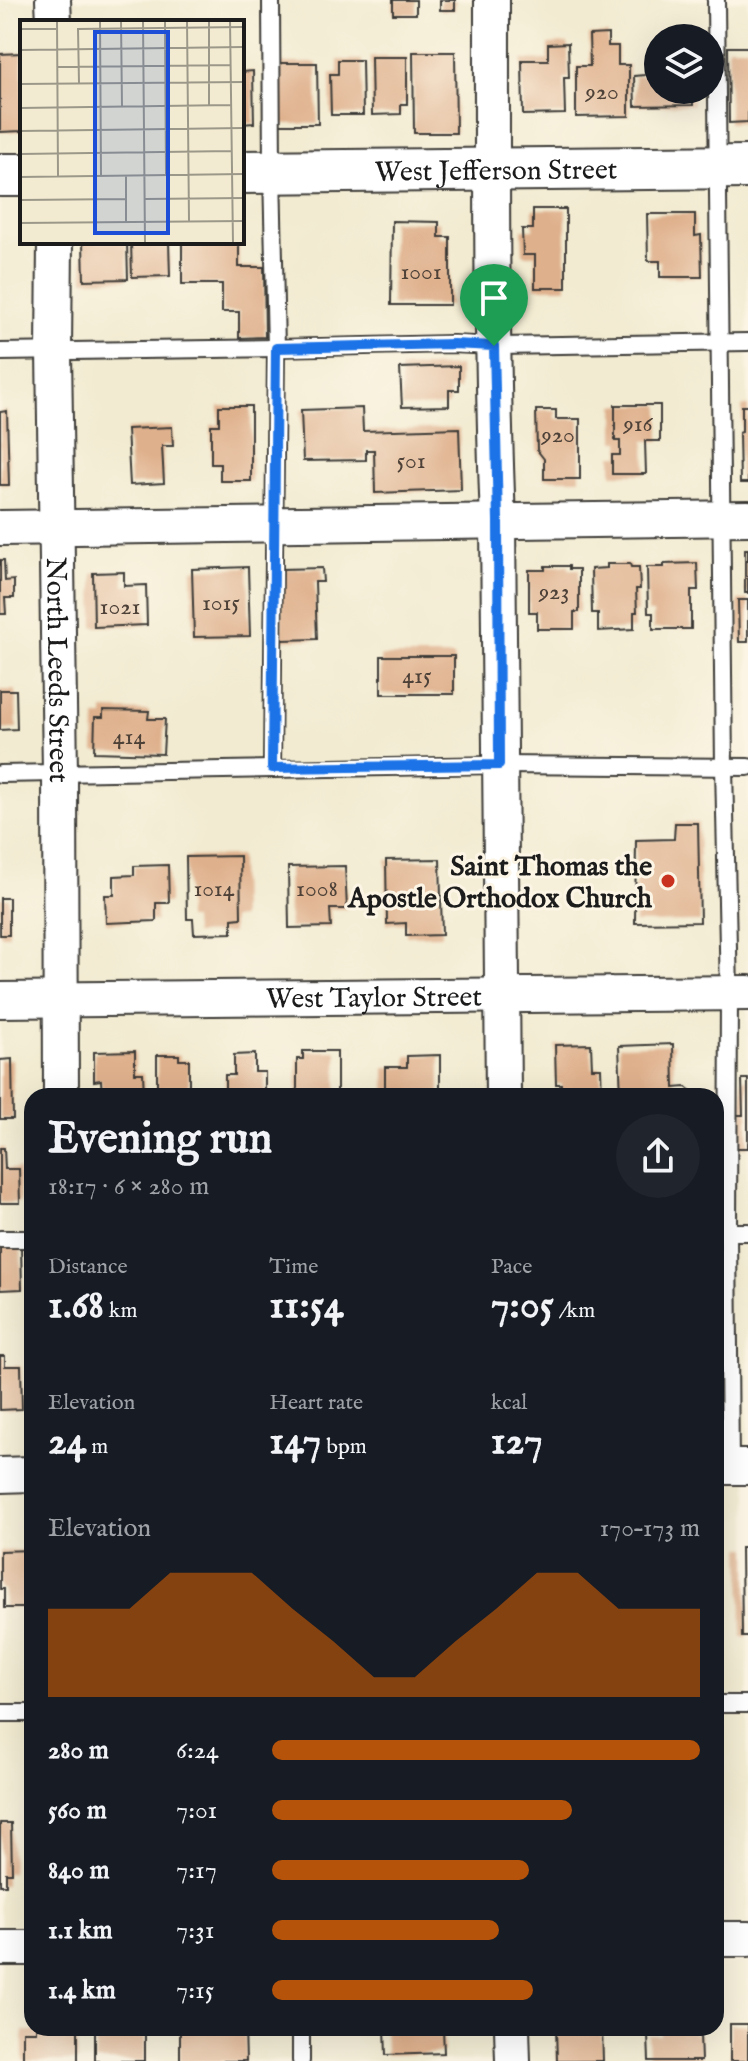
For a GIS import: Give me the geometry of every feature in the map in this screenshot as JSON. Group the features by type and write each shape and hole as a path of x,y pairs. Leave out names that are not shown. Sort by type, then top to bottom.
{"street":[{"path":"53,0 54,20"},
{"path":"492,0 503,1088"},
{"name":"West Jefferson Street","path":"257,172 733,167"},
{"name":"North Leeds Street","path":"55,244 61,1088"},
{"path":"0,528 734,518"},
{"name":"West Taylor Street","path":"0,1000 739,993"},
{"path":"0,1475 24,1474"},
{"path":"724,1939 748,1939"},
{"path":"0,1948 24,1948"},
{"path":"512,2036 513,2061"}],"lane":[{"path":"271,0 257,172 276,348 272,768"},
{"path":"716,0 733,167 721,342 734,518 724,767 739,993 724,1204"},
{"path":"0,352 748,342"},
{"path":"0,774 499,765 748,767"},
{"path":"724,1232 748,1232"},
{"path":"0,1239 24,1239"},
{"path":"724,1284 731,1467"},
{"path":"724,1704 748,1704"},
{"path":"0,1713 24,1713"},
{"path":"301,2036 301,2061"}],"building":[{"path":"393,0 416,0 416,14 393,14"},
{"path":"440,0 455,0 455,10 440,10"},
{"path":"608,34 608,46 618,46 618,65 629,65 629,116 576,117 576,66 590,66 589,35"},
{"path":"568,43 569,78 564,78 565,114 523,115 522,60 548,60 548,44"},
{"path":"728,47 748,47 748,122 729,123"},
{"path":"413,52 455,52 456,133 414,133"},
{"path":"20,53 20,131 0,132 0,54"},
{"path":"371,57 407,57 407,104 401,104 401,114 372,115"},
{"path":"338,60 362,60 363,115 331,115 330,74 338,74"},
{"path":"279,63 317,63 318,124 279,124"},
{"path":"253,71 254,123 244,124 244,72"},
{"path":"644,75 644,104 693,105 635,106 634,76"},
{"path":"533,209 566,209 566,288 535,288 535,255 523,255 522,229 533,229"},
{"path":"647,214 695,214 695,236 701,235 702,277 660,277 660,261 648,261"},
{"path":"392,221 439,222 439,237 450,237 450,305 391,305"},
{"path":"83,244 127,244 128,279 84,280"},
{"path":"131,244 169,244 170,276 132,277"},
{"path":"182,244 239,244 239,267 264,267 265,337 239,338 239,312 222,312 222,284 182,284"},
{"path":"459,366 459,390 449,390 449,406 402,407 400,368"},
{"path":"615,405 660,405 660,441 645,441 646,474 612,474 612,455 620,455 620,441 615,441"},
{"path":"219,406 251,406 251,481 220,481 220,464 211,464 211,425 219,425"},
{"path":"742,406 748,406 748,483 740,483"},
{"path":"362,408 363,431 459,428 461,490 375,493 374,450 366,450 366,460 303,461 301,410"},
{"path":"536,410 556,410 556,419 580,419 580,479 544,479 544,459 537,450"},
{"path":"7,411 9,485 0,485 0,412"},
{"path":"172,427 173,446 162,446 164,483 130,485 127,429"},
{"path":"745,549 748,549 748,593 745,593"},
{"path":"0,560 4,560 5,581 14,580 14,598 5,598 6,614 0,614"},
{"path":"697,563 698,590 691,590 691,629 653,629 653,613 648,613 647,567"},
{"path":"607,564 639,567 640,589 636,589 634,629 598,631 598,613 592,613 591,569 607,568"},
{"path":"545,566 579,569 579,612 574,612 574,629 537,629 537,612 529,612 529,570 545,570"},
{"path":"248,567 250,636 194,637 192,569"},
{"path":"322,568 323,582 315,582 317,639 282,640 281,569"},
{"path":"124,572 124,586 146,585 147,625 94,627 93,573"},
{"path":"738,600 748,600 748,642 739,642"},
{"path":"381,656 454,656 454,694 381,694"},
{"path":"0,690 16,690 17,729 0,730"},
{"path":"103,710 149,711 148,719 165,719 163,754 94,752 95,717 103,717"},
{"name":"Saint Thomas the Apostle Orthodox Church","path":"675,823 698,823 700,922 635,923 636,840 674,839"},
{"path":"240,856 241,918 232,919 232,933 194,934 193,919 187,919 186,857"},
{"path":"440,859 442,935 406,936 406,923 387,924 386,860"},
{"path":"168,865 169,903 156,903 156,921 106,923 105,895 114,895 114,876 134,875 134,866"},
{"path":"345,866 347,909 330,909 331,927 289,928 288,867"},
{"path":"0,898 9,898 9,935 0,935"},
{"path":"591,1044 592,1068 601,1068 602,1088 561,1088 561,1084 556,1084 555,1045"},
{"path":"673,1044 674,1088 621,1088 619,1046"},
{"path":"135,1051 135,1073 143,1073 144,1088 102,1088 101,1080 94,1081 94,1052"},
{"path":"303,1051 337,1051 337,1088 297,1088 297,1059 303,1059"},
{"path":"255,1054 255,1072 265,1072 265,1088 225,1088 225,1075 234,1075 234,1055"},
{"path":"157,1055 179,1055 179,1060 189,1060 189,1088 157,1088"},
{"path":"440,1055 440,1088 385,1088 385,1067 407,1067 407,1056"},
{"path":"12,1059 13,1119 0,1119 0,1060"},
{"path":"742,1079 748,1079 748,1148 737,1148 736,1115 743,1115"},
{"path":"0,1148 4,1148 5,1169 19,1169 20,1203 0,1203"},
{"path":"21,1246 22,1289 0,1290 0,1247"},
{"path":"0,1356 5,1356 5,1366 21,1366 22,1409 0,1410"},
{"path":"741,1548 748,1548 748,1637 742,1637"},
{"path":"24,1550 24,1608 4,1608 4,1589 0,1589 0,1551"},
{"path":"0,1823 11,1823 12,1873 6,1873 6,1885 0,1885"},
{"path":"730,2024 748,2024 748,2061 730,2061"},
{"path":"23,2031 24,2036 78,2036 78,2061 23,2061"},
{"path":"95,2036 145,2036 145,2061 95,2061"},
{"path":"180,2036 245,2036 246,2061 180,2061"},
{"path":"385,2036 443,2036 444,2053 386,2055"},
{"path":"556,2036 602,2036 603,2061 557,2061"},
{"path":"648,2036 700,2036 701,2061 649,2061"}],"place":[{"name":"Saint Thomas the Apostle Orthodox Church","path":"668,881"}],"route":[{"path":"494,346 499,765 272,768 276,348 494,346"}]}
